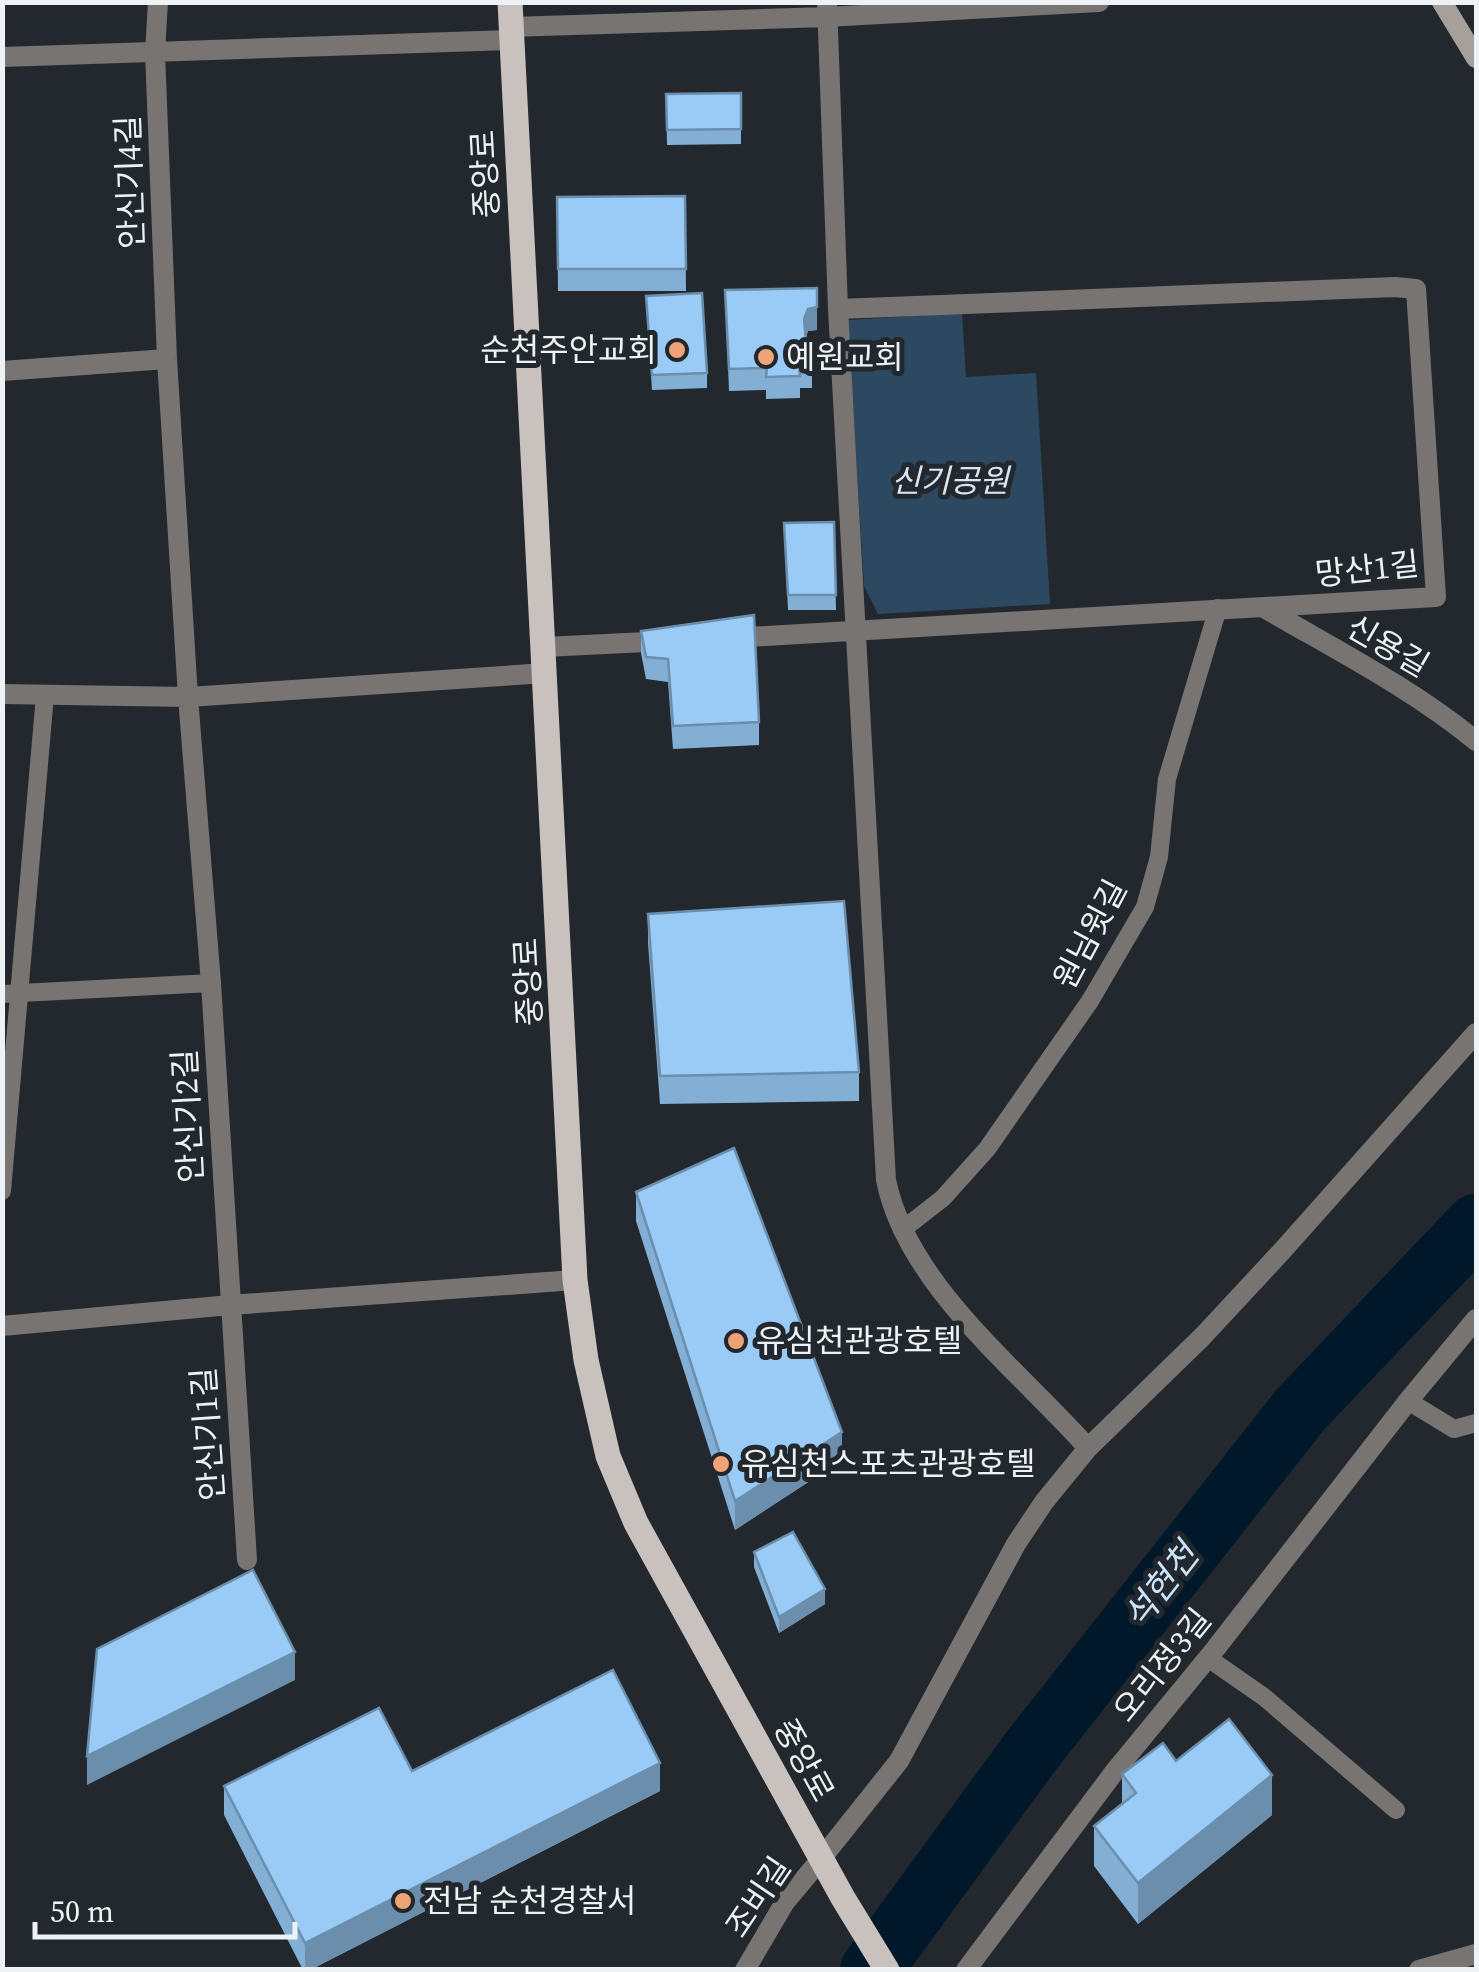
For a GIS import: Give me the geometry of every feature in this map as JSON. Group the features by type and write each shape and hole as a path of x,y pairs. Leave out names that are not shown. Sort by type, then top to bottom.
{"main road":[{"path":"1442,2 1476,58"},
{"name":"중앙로","path":"510,23 575,1280 586,1360 608,1456 629,1507 821,1859 887,1970"}],"street":[{"name":"안신기4길","path":"158,2 154,52 167,359 188,697"},
{"path":"2,57 154,52 510,23 1098,2"},
{"path":"826,10 838,309 886,1180 892,1209 902,1230 980,1339 1088,1448"},
{"name":"망산1길","path":"545,660 706,639 1436,597 1416,289 838,309"},
{"path":"2,372 167,359"},
{"name":"신용길","path":"1266,609 1326,646 1370,667 1436,709 1476,741"},
{"path":"2,694 188,697 545,660"},
{"name":"안신기2길","path":"188,697 230,1304"},
{"name":"조비길","path":"745,1970 785,1902 899,1761 1016,1544 1044,1502 1088,1448 1229,1308 1476,1032"},
{"path":"2,1326 230,1304 575,1280"},
{"name":"안신기1길","path":"230,1304 247,1560"},
{"name":"오리정3길","path":"966,1970 1115,1770 1476,1319"},
{"path":"1419,1970 1476,1954"}],"lane":[{"name":"원님윗길","path":"902,1230 943,1198 987,1149 1090,1001 1145,907 1159,857 1167,779 1218,608"},
{"path":"2,1191 10,993 45,695"},
{"path":"10,993 210,983"},
{"path":"1408,1401 1454,1429 1476,1423"},
{"path":"1208,1658 1264,1697 1396,1810"}],"green space":[{"name":"신기공원","path":"962,313 966,377 1036,373 1050,604 878,614 864,586 848,320"}],"building":[{"path":"741,93 741,129 667,130 666,94"},
{"path":"685,196 686,269 558,269 557,197"},
{"name":"예원교회","path":"817,288 817,307 808,309 804,319 806,341 812,342 812,366 799,366 800,376 766,377 767,368 729,369 725,290"},
{"name":"순천주안교회","path":"702,293 707,373 652,375 646,296"},
{"path":"834,522 836,595 788,595 784,523"},
{"path":"754,615 759,722 673,726 668,659 646,657 641,631"},
{"path":"844,901 859,1072 660,1076 648,914"},
{"name":"유심천관광호텔","path":"734,1148 842,1432 735,1501 636,1192"},
{"path":"793,1532 825,1589 779,1617 754,1552"},
{"path":"253,1570 295,1652 87,1756 97,1649"},
{"path":"613,1670 660,1763 305,1943 224,1786 379,1708 412,1771"},
{"path":"1229,1719 1272,1775 1138,1883 1094,1826 1136,1793 1122,1774 1163,1743 1176,1761"}],"waterway":[{"name":"석현천","path":"871,1970 1032,1750 1300,1410 1476,1225"}],"place":[{"name":"순천주안교회","path":"677,350"},
{"name":"예원교회","path":"766,357"},
{"name":"유심천관광호텔","path":"736,1341"},
{"name":"유심천스포츠관광호텔","path":"721,1464"},
{"name":"전남 순천경찰서","path":"403,1901"}]}
